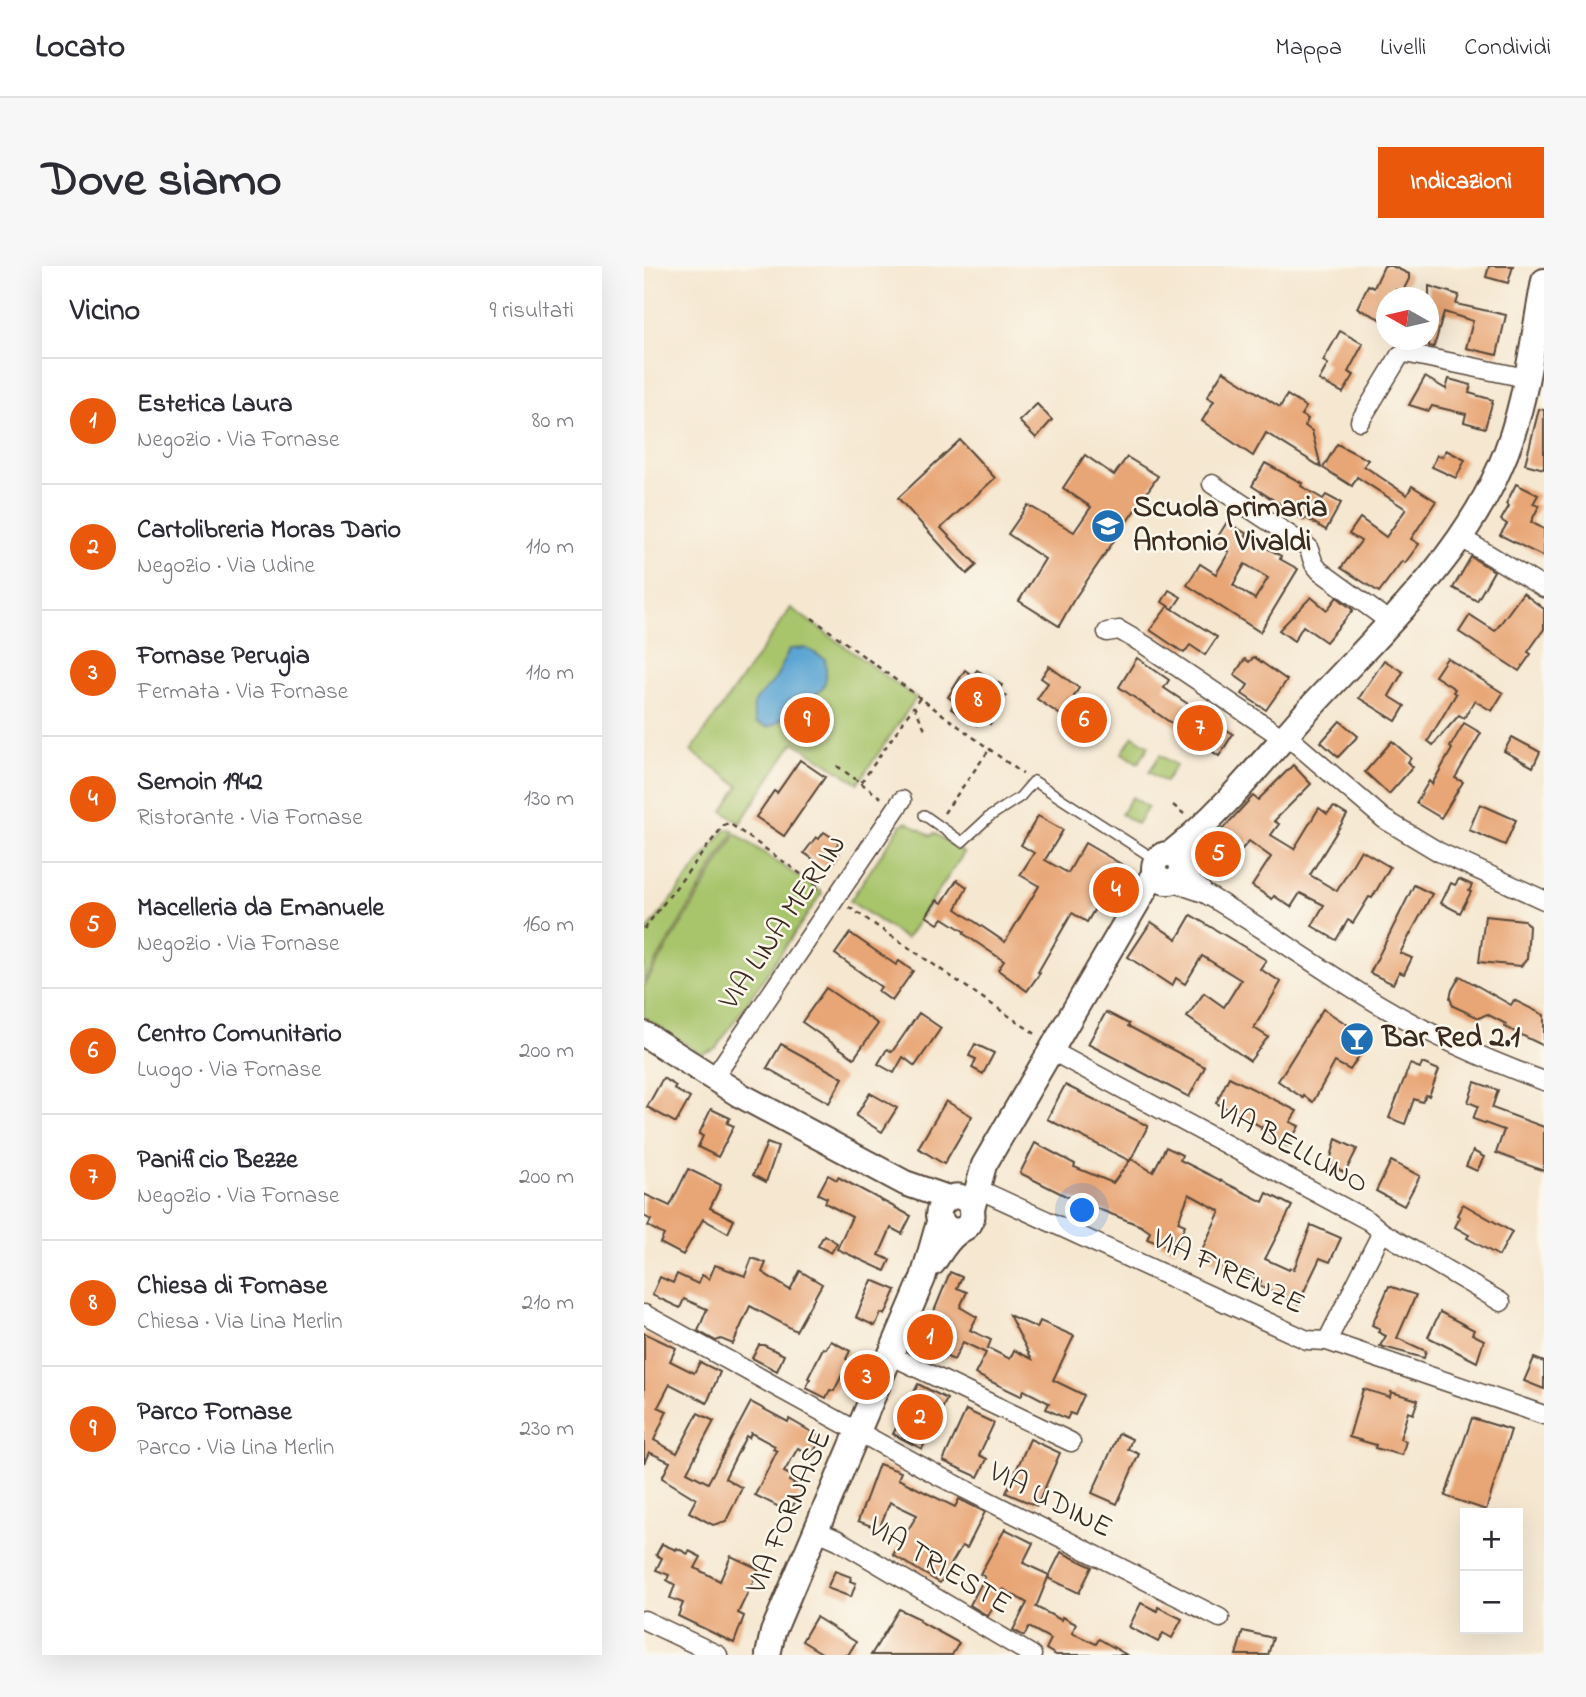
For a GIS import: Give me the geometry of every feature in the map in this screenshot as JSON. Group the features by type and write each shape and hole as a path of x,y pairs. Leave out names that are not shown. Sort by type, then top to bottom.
{"street":[{"name":"VIA FORNASE","path":"768,1655 773,1632 815,1530 923,1278 959,1203 1053,1049 1134,908 1169,869 1196,819 1284,737 1425,583 1460,537 1500,468 1533,372 1544,281"},
{"path":"1360,421 1400,355 1533,372"},
{"path":"1212,484 1308,547 1314,564 1320,571 1390,622"},
{"path":"1460,537 1544,588"},
{"path":"1107,632 1119,630 1145,645 1284,737 1384,819 1439,852 1544,900"},
{"name":"VIA LINA MERLIN","path":"713,1079 902,800"},
{"path":"1169,869 1381,1005 1460,1047 1544,1081"},
{"path":"644,1034 740,1095 905,1183 931,1206 959,1203"},
{"name":"VIA BELLUNO","path":"1053,1049 1369,1221 1382,1232 1501,1302"},
{"name":"VIA FIRENZE","path":"959,1203 1307,1340 1327,1340 1544,1415"},
{"path":"1327,1340 1382,1232"},
{"name":"VIA UDINE","path":"644,1314 951,1482 1220,1618"},
{"path":"890,1355 1071,1442"},
{"name":"VIA TRIESTE","path":"815,1530 838,1540 1032,1655"},
{"path":"644,1620 718,1655"}],"lane":[{"path":"924,815 962,842 989,817 1020,797 1034,781 1169,869"}],"path":[{"path":"812,618 1034,781"},
{"path":"837,765 861,783 920,697"},
{"path":"914,705 925,729"},
{"path":"1173,805 1196,819"},
{"path":"644,929 724,825 729,823 827,892"},
{"path":"843,903 1053,1049"}],"green space":[{"path":"791,608 916,698 858,783 794,742 740,823 723,811 739,786 691,751"},
{"path":"1133,736 1149,746 1138,763 1122,753"},
{"path":"1160,755 1176,765 1165,782 1149,772"},
{"path":"1132,797 1148,807 1137,824 1121,814"},
{"path":"907,822 931,836 934,833 964,853 906,939 850,901 901,825"},
{"path":"731,829 734,832 644,982 644,935 725,830"},
{"path":"736,834 822,893 716,1048 701,1054 644,1017 644,986"}],"water":[{"path":"806,648 825,659 826,673 822,688 790,710 776,724 768,727 756,723 754,707 757,698 775,679 790,649"}],"building":[{"path":"1384,266 1392,266 1409,274 1405,287 1376,287 1376,317 1357,308 1368,285 1374,288"},
{"path":"1489,266 1513,266 1508,283 1486,277"},
{"path":"1439,289 1459,295 1456,304 1506,315 1497,355 1466,348 1473,321 1444,312 1439,330"},
{"path":"1340,331 1363,344 1348,372 1354,375 1343,393 1319,380 1328,364 1323,361"},
{"path":"1223,371 1280,407 1287,395 1306,407 1301,415 1308,419 1305,426 1312,431 1321,467 1266,433 1253,456 1202,421 1214,401 1207,397"},
{"path":"1425,377 1446,389 1449,379 1471,385 1469,393 1493,400 1485,428 1464,422 1466,414 1432,406 1429,411 1409,405"},
{"path":"1037,404 1052,420 1036,438 1019,421"},
{"path":"1539,409 1544,410 1544,469 1525,464"},
{"path":"960,440 995,478 941,528 977,565 967,574 898,498"},
{"path":"1337,444 1368,460 1364,466 1407,495 1412,486 1436,501 1411,539 1419,544 1405,563 1402,561 1379,592 1341,568 1361,541 1349,534 1360,518 1386,537 1406,509 1357,477 1352,486 1323,468"},
{"path":"1446,450 1465,460 1456,478 1432,467 1437,455 1442,457"},
{"path":"1085,455 1114,475 1127,457 1158,476 1059,626 1019,601 1045,559 1008,534 1028,505 1074,532 1091,507 1063,488"},
{"path":"1265,463 1302,483 1301,486 1323,499 1326,495 1341,503 1326,530 1306,518 1304,520 1252,486"},
{"path":"1516,484 1538,495 1533,504 1539,506 1531,522 1544,529 1544,557 1500,535 1507,524 1501,520 1509,506 1506,504"},
{"path":"1227,522 1298,569 1260,632 1187,585 1200,564 1216,574 1229,552 1214,543","holes":["1245,564 1268,578 1255,599 1233,585"]},
{"path":"1471,557 1494,571 1477,601 1453,588"},
{"path":"1169,590 1181,597 1173,609 1162,602"},
{"path":"1523,593 1544,609 1544,629 1519,671 1459,632 1470,615 1495,631"},
{"path":"1311,597 1327,610 1337,597 1353,610 1326,642 1303,626 1294,641 1279,630"},
{"path":"1168,606 1217,637 1205,655 1190,645 1184,653 1150,630"},
{"path":"1254,657 1287,680 1266,710 1242,694 1248,685 1234,675 1245,659 1249,662"},
{"path":"1137,658 1169,680 1164,688 1233,734 1219,756 1119,687"},
{"path":"1447,658 1503,693 1492,711 1475,701 1464,718 1459,715 1433,745 1428,741 1456,694 1453,692 1455,689 1435,676"},
{"path":"1384,660 1403,672 1389,696 1405,706 1396,721 1359,698"},
{"path":"1049,666 1079,688 1074,696 1096,711 1093,715 1107,724 1099,736 1087,728 1084,731 1037,699 1048,683 1041,678"},
{"path":"965,670 973,676 977,670 1002,685 998,691 1006,696 990,724 980,718 977,725 951,709 955,702 948,697"},
{"path":"1340,721 1358,736 1338,757 1321,742"},
{"path":"1464,723 1481,733 1455,778 1463,782 1441,818 1416,803 1429,781 1432,784"},
{"path":"1512,737 1540,752 1533,767 1504,751"},
{"path":"1392,741 1411,758 1408,762 1413,767 1389,794 1365,772"},
{"path":"800,760 825,777 784,836 756,817"},
{"path":"1293,765 1311,784 1274,821 1279,824 1271,835 1294,849 1319,808 1327,814 1334,807 1347,815 1310,875 1337,891 1361,850 1390,867 1372,898 1369,897 1353,923 1348,920 1336,940 1312,926 1324,905 1300,893 1291,907 1252,886 1271,857 1249,841 1217,877 1196,858 1253,796 1258,800"},
{"path":"1480,804 1516,820 1505,845 1469,830"},
{"path":"1038,816 1063,830 1045,860 1068,873 1085,843 1121,864 1087,922 1072,913 1038,972 1040,973 1027,991 998,970 1004,961 964,934 965,932 943,918 938,924 926,916 937,900 942,903 957,880 967,887 956,909 1005,942 1039,886 1020,875 1034,853 1021,845"},
{"path":"824,832 839,842 834,850 839,854 828,869 804,853 816,837 819,839"},
{"path":"1459,879 1472,885 1460,913 1441,903 1451,883 1455,885"},
{"path":"1414,885 1432,894 1400,953 1412,958 1404,974 1399,972 1393,984 1370,973"},
{"path":"1191,915 1266,960 1260,969 1281,982 1254,1028 1268,1037 1250,1061 1187,1017 1204,993 1224,1007 1241,980 1202,956 1185,984 1176,978 1172,986 1128,957 1151,922 1177,939"},
{"path":"1485,916 1524,920 1529,926 1527,959 1521,966 1479,962"},
{"path":"850,933 896,965 899,961 913,971 892,1001 878,991 881,987 835,954"},
{"path":"1460,976 1511,1005 1514,1000 1544,1015 1544,1046 1505,1027 1506,1024 1487,1014 1479,1018 1453,1006 1450,998"},
{"path":"826,988 878,1024 854,1058 802,1022"},
{"path":"1323,1009 1370,1039 1350,1070 1335,1062 1313,1102 1278,1081"},
{"path":"1106,1012 1205,1067 1189,1097 1088,1044"},
{"path":"919,1013 941,1028 915,1066 903,1057 894,1073 878,1064 887,1049 892,1052"},
{"path":"781,1044 843,1078 829,1103 767,1068"},
{"path":"975,1044 994,1053 983,1074 972,1068 976,1059 969,1056"},
{"path":"1422,1063 1439,1070 1429,1096 1426,1095 1422,1102 1414,1099 1405,1124 1389,1118 1410,1064 1420,1068"},
{"path":"1229,1077 1297,1111 1290,1122 1299,1126 1288,1146 1271,1137 1262,1127 1216,1103"},
{"path":"663,1078 676,1086 674,1089 690,1098 676,1123 647,1107"},
{"path":"1475,1082 1498,1090 1492,1108 1544,1127 1544,1171 1496,1153 1504,1130 1473,1119 1478,1106 1468,1102"},
{"path":"1065,1085 1148,1126 1130,1161 1047,1119"},
{"path":"870,1093 897,1108 882,1132 856,1116"},
{"path":"946,1101 972,1116 944,1164 918,1148"},
{"path":"711,1109 730,1118 727,1123 734,1126 718,1157 698,1147 703,1136 699,1134"},
{"path":"1336,1139 1357,1149 1345,1173 1329,1165"},
{"path":"767,1143 778,1147 766,1182 753,1175"},
{"path":"1035,1143 1075,1164 1074,1167 1113,1183 1131,1159 1153,1172 1166,1147 1182,1155 1180,1160 1263,1202 1267,1193 1292,1206 1265,1259 1289,1270 1294,1269 1311,1225 1341,1238 1330,1262 1320,1258 1298,1304 1259,1286 1261,1281 1231,1266 1229,1270 1201,1252 1220,1211 1189,1194 1178,1222 1185,1225 1175,1250 1147,1239 1150,1232 1141,1226 1066,1196 1020,1173"},
{"path":"1473,1151 1484,1157 1477,1171 1466,1166"},
{"path":"1391,1161 1420,1176 1404,1206 1376,1191"},
{"path":"688,1169 721,1185 710,1208 734,1220 728,1233 703,1219 683,1255 660,1243 664,1235 648,1226 651,1220 644,1216 644,1194 670,1206"},
{"path":"828,1175 837,1180 838,1177 911,1216 902,1234 891,1228 879,1255 890,1260 885,1271 837,1249 852,1217 825,1203 827,1198 818,1194"},
{"path":"1463,1204 1512,1232 1499,1256 1467,1238 1469,1235 1455,1227"},
{"path":"824,1235 837,1243 831,1253 818,1246"},
{"path":"752,1258 766,1263 762,1272 790,1290 800,1271 822,1284 796,1331 750,1306 733,1344 721,1339 716,1341 698,1331 707,1309 684,1299 680,1308 652,1295 660,1277 673,1283 677,1274 698,1284 702,1275 709,1279 715,1265 745,1276"},
{"path":"950,1272 962,1277 957,1288 967,1292 960,1307 977,1317 970,1330 991,1340 987,1350 988,1348 1010,1359 1014,1350 1032,1359 1009,1315 1037,1328 1040,1321 1074,1336 1053,1380 1084,1395 1075,1415 1070,1413 1067,1419 1046,1409 1049,1403 1024,1390 1021,1396 975,1374 986,1353 963,1342 954,1360 945,1356 944,1359 919,1348"},
{"path":"872,1280 896,1290 885,1315 881,1313 875,1326 856,1317"},
{"path":"1389,1286 1416,1295 1397,1338 1426,1351 1424,1358 1380,1346 1386,1336 1372,1325"},
{"path":"1440,1312 1474,1330 1472,1334 1484,1340 1477,1362 1428,1337"},
{"path":"644,1333 676,1348 670,1361 694,1373 700,1362 720,1372 707,1403 670,1384 658,1407 667,1411 654,1440 677,1453 698,1413 714,1421 687,1472 708,1483 751,1402 822,1438 811,1456 798,1448 784,1472 792,1476 789,1481 804,1488 789,1512 755,1495 777,1451 773,1449 775,1446 751,1433 749,1438 746,1436 725,1478 742,1488 726,1521 713,1525 689,1512 696,1499 662,1478 670,1462 649,1452 644,1463"},
{"path":"831,1341 850,1351 846,1359 849,1361 834,1391 830,1390 826,1398 806,1388 823,1348 826,1349"},
{"path":"759,1345 784,1355 777,1371 752,1358"},
{"path":"1534,1358 1544,1362 1544,1389 1524,1381"},
{"path":"918,1384 947,1399 922,1449 893,1434"},
{"path":"1363,1389 1390,1397 1391,1392 1418,1400 1413,1414 1408,1412 1400,1439 1406,1441 1402,1455 1349,1437"},
{"path":"966,1410 994,1423 979,1455 987,1459 978,1477 943,1461"},
{"path":"1472,1418 1511,1430 1487,1508 1445,1496"},
{"path":"1119,1433 1132,1439 1128,1449 1139,1454 1117,1504 1092,1493"},
{"path":"1030,1439 1060,1453 1037,1506 1006,1493"},
{"path":"879,1464 901,1472 898,1479 955,1507 959,1499 985,1512 967,1548 962,1546 940,1583 893,1555 917,1515 890,1502 879,1529 858,1521"},
{"path":"1005,1529 1033,1543 1023,1563 1049,1575 1036,1607 1061,1620 1062,1617 1076,1624 1072,1633 1096,1644 1099,1639 1127,1655 1056,1655 1046,1649 1051,1639 1029,1627 1024,1636 1013,1630 1027,1603 1003,1589 988,1616 970,1605 985,1577 980,1574"},
{"path":"662,1544 701,1557 695,1568 720,1581 731,1556 759,1569 738,1613 744,1616 734,1643 678,1616 683,1603 670,1598 675,1585 667,1580 669,1575 656,1570 662,1558 656,1555"},
{"path":"1061,1552 1092,1567 1079,1593 1048,1578"},
{"path":"835,1571 851,1577 850,1581 856,1583 851,1597 827,1588"},
{"path":"1141,1603 1157,1611 1158,1607 1182,1619 1172,1638 1163,1633 1158,1642 1129,1627"},
{"path":"899,1609 959,1643 952,1655 871,1655"},
{"path":"816,1617 856,1642 848,1655 825,1655 802,1641"},
{"path":"1243,1631 1273,1638 1268,1655 1236,1655"}],"place":[{"name":"Scuola primaria Antonio Vivaldi","path":"1108,526"},
{"name":"Chiesa di Fornase","path":"978,700"},
{"name":"Parco Fornase","path":"807,720"},
{"name":"Centro Comunitario","path":"1084,720"},
{"name":"Panificio Bezze","path":"1200,728"},
{"name":"Macelleria da Emanuele","path":"1218,854"},
{"name":"Semoin 1942","path":"1116,890"},
{"name":"Bar Red 2.1","path":"1357,1039"},
{"name":"Estetica Laura","path":"930,1337"},
{"name":"Fornase Perugia","path":"867,1377"},
{"name":"Cartolibreria Moras Dario","path":"920,1417"}]}
